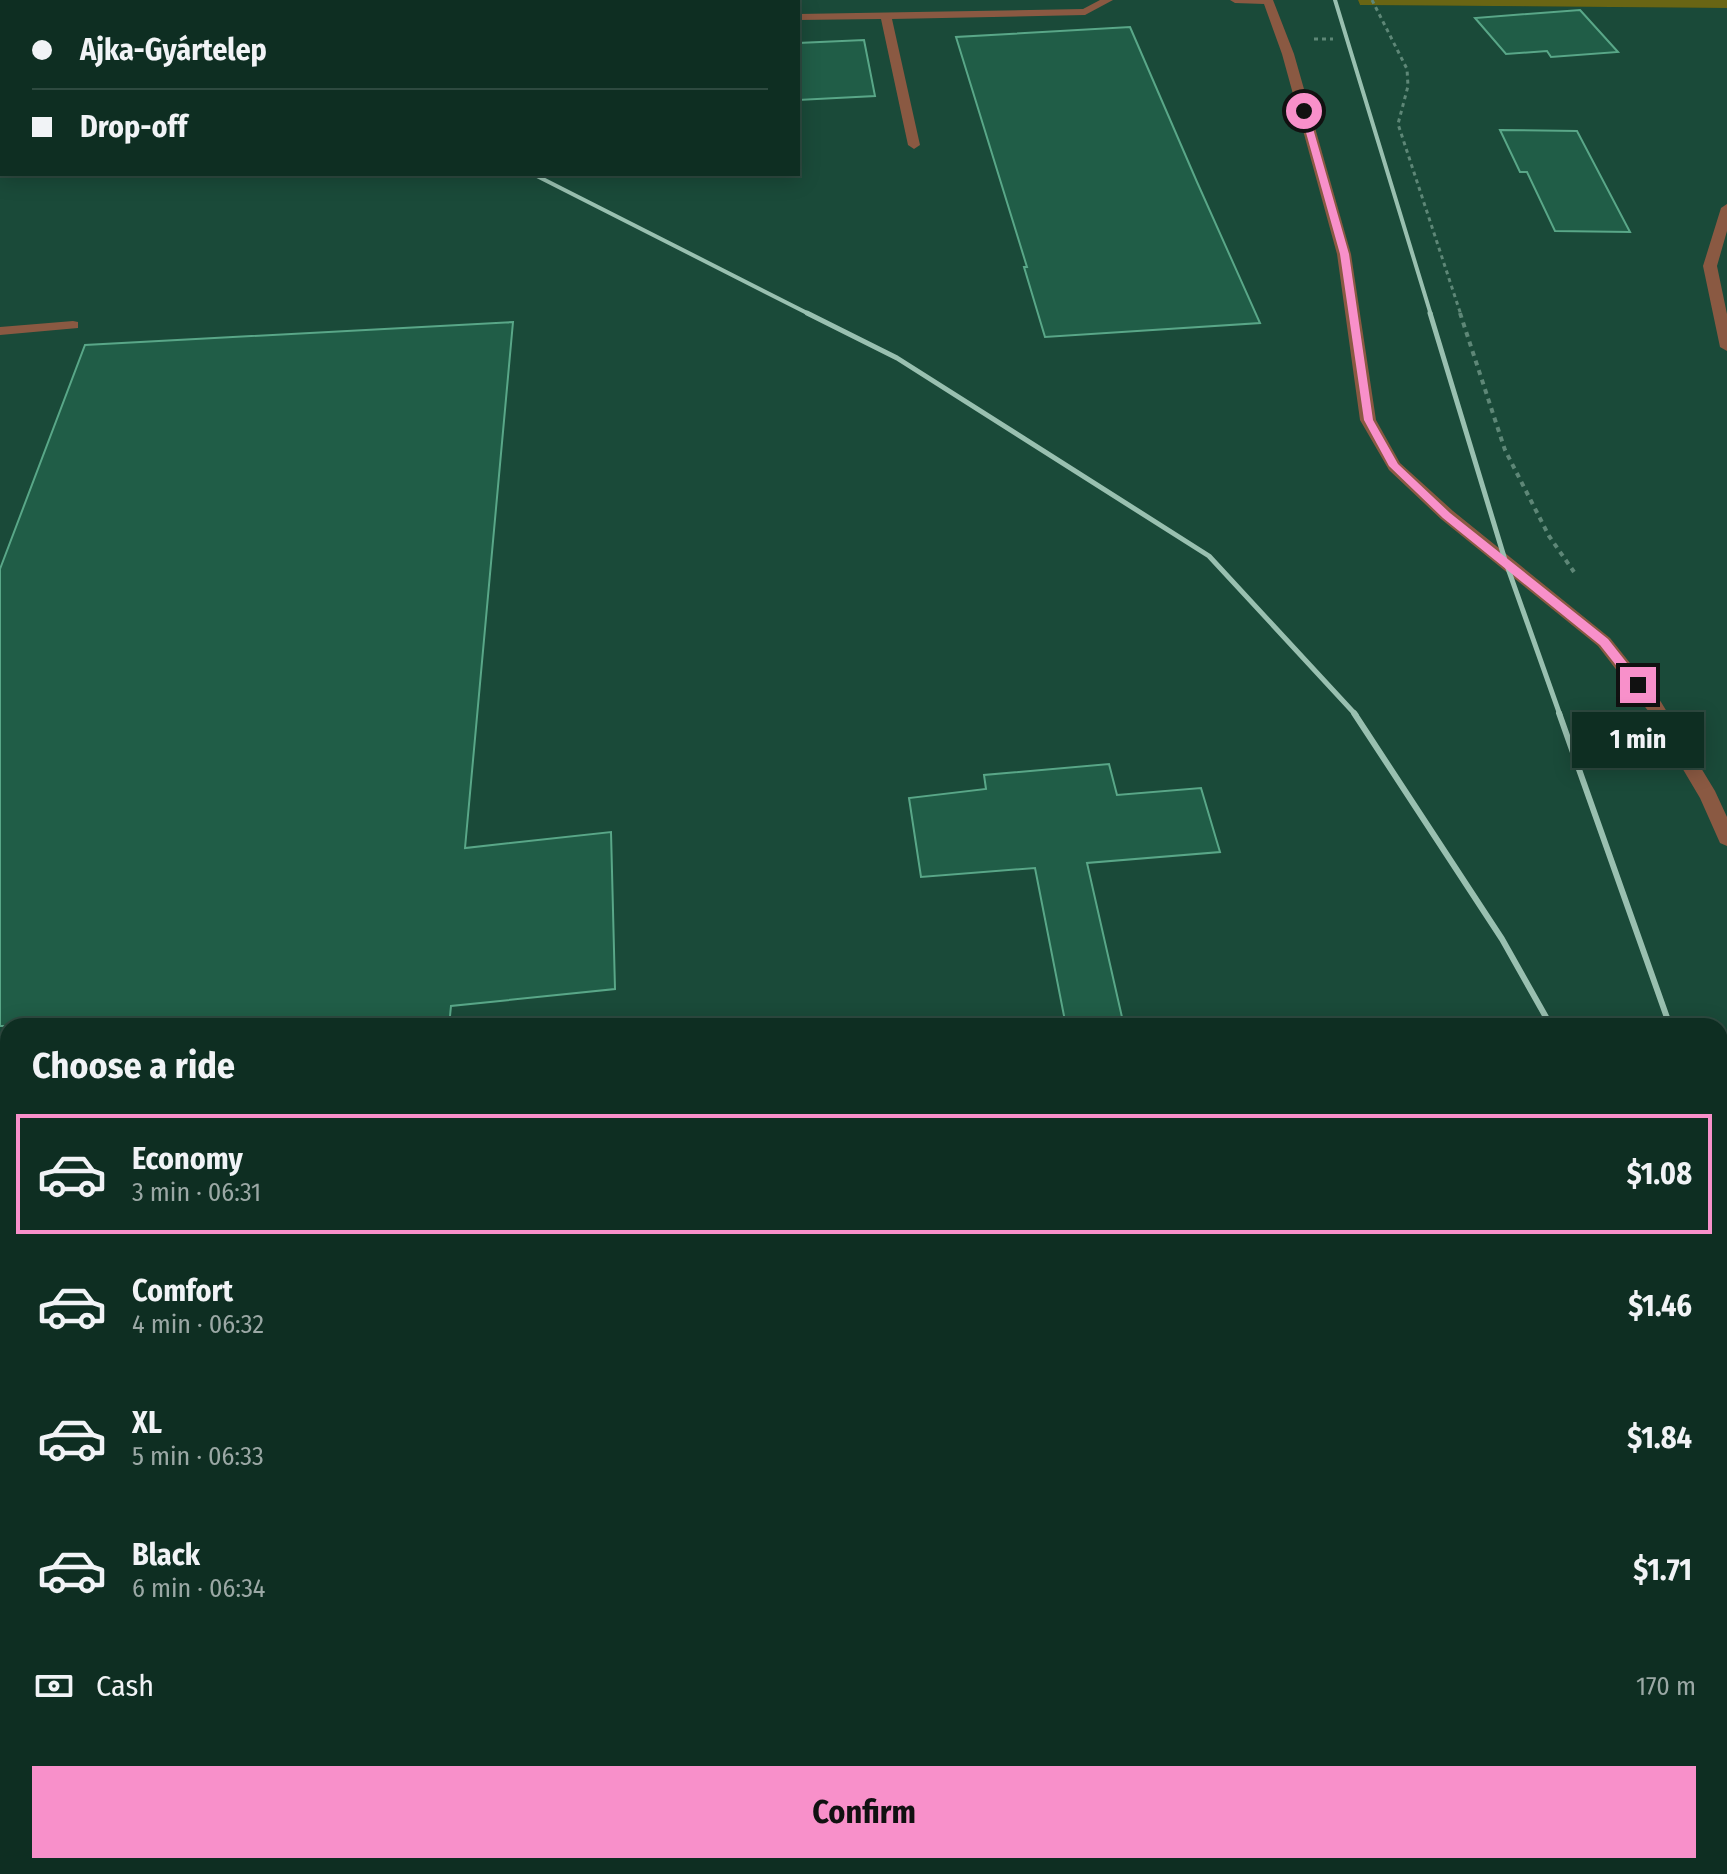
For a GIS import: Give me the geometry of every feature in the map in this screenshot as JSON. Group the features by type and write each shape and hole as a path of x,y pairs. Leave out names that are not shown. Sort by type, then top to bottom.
{"lane":[{"path":"800,17 1085,12 1108,0"},
{"path":"1235,0 1268,0 1288,54 1344,254 1368,420 1394,466 1447,515 1604,642 1655,707 1708,796 1727,838"},
{"path":"886,15 914,145"},
{"path":"1727,208 1710,266 1727,347"},
{"path":"0,331 73,325"}],"path":[{"path":"1372,0 1375,11 1403,57 1408,81 1399,109 1398,124 1505,450 1549,536 1575,573"}],"shaded area":[{"path":"800,0 1358,0 1360,5 1727,8 1727,1018 0,1018 0,176 800,176"},
{"path":"1358,0 1727,0 1727,8 1360,5"}],"building":[{"path":"1580,10 1618,52 1551,57 1547,51 1506,54 1475,18"},
{"path":"1130,27 1260,323 1045,337 1024,267 1027,267 956,37"},
{"path":"864,40 875,96 800,100 800,43"},
{"path":"1500,130 1577,131 1630,232 1555,231 1527,172 1520,172"},
{"path":"513,322 465,848 611,832 615,989 451,1006 450,1018 0,1018 0,569 85,345"},
{"path":"1109,764 1117,795 1201,788 1220,852 1087,863 1122,1018 1064,1018 1035,868 921,877 909,798 986,789 984,775"}],"railway":[{"path":"1335,0 1431,315"},
{"path":"537,176 811,315"},
{"path":"807,313 811,315"},
{"path":"1430,313 1505,560 1560,715"},
{"path":"811,315 897,358 1209,556 1356,715"},
{"path":"1354,713 1502,939 1546,1018"},
{"path":"1559,713 1667,1018"}],"route":[{"path":"1304,111 1344,254 1368,420 1394,466 1447,515 1604,642 1638,685"}]}
